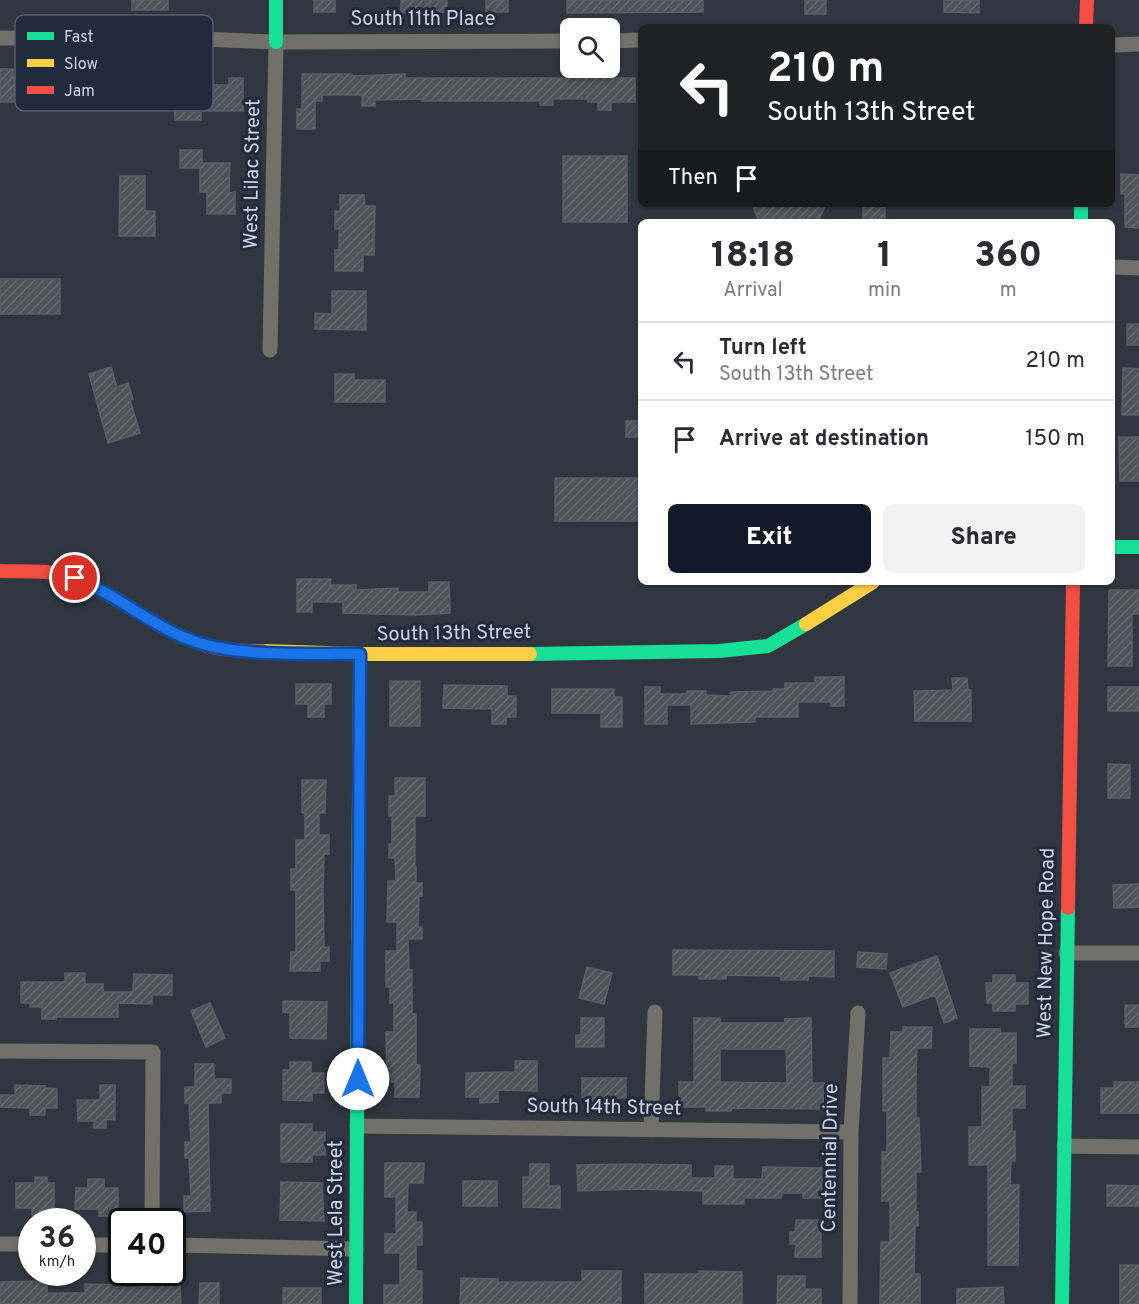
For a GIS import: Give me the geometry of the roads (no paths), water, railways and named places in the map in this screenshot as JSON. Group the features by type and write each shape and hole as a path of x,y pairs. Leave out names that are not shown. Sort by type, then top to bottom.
{"street":[{"name":"West Lilac Street","path":"270,350 276,0"},
{"path":"1086,24 1087,0"},
{"name":"South 11th Place","path":"0,38 15,38"},
{"name":"South 11th Place","path":"213,40 276,42 560,41"},
{"path":"620,40 638,40"},
{"path":"1115,45 1139,44"},
{"path":"1115,267 1139,268"},
{"path":"1115,548 1139,547"},
{"name":"South 13th Street","path":"0,572 41,572 75,578 159,625 188,639 216,648 360,654 483,655 719,651 768,646 868,585"},
{"name":"West New Hope Road","path":"1062,1304 1073,585"},
{"name":"West Lela Street","path":"356,1304 360,654"},
{"path":"1066,953 1139,953"},
{"path":"651,1130 655,1012"},
{"name":"Centennial Drive","path":"850,1304 850,1132 858,1013"},
{"path":"0,1052 153,1052 152,1208"},
{"name":"South 14th Street","path":"357,1126 850,1132"},
{"path":"1064,1146 1139,1147"},
{"path":"0,1244 18,1245"},
{"path":"186,1245 356,1249"}]}
